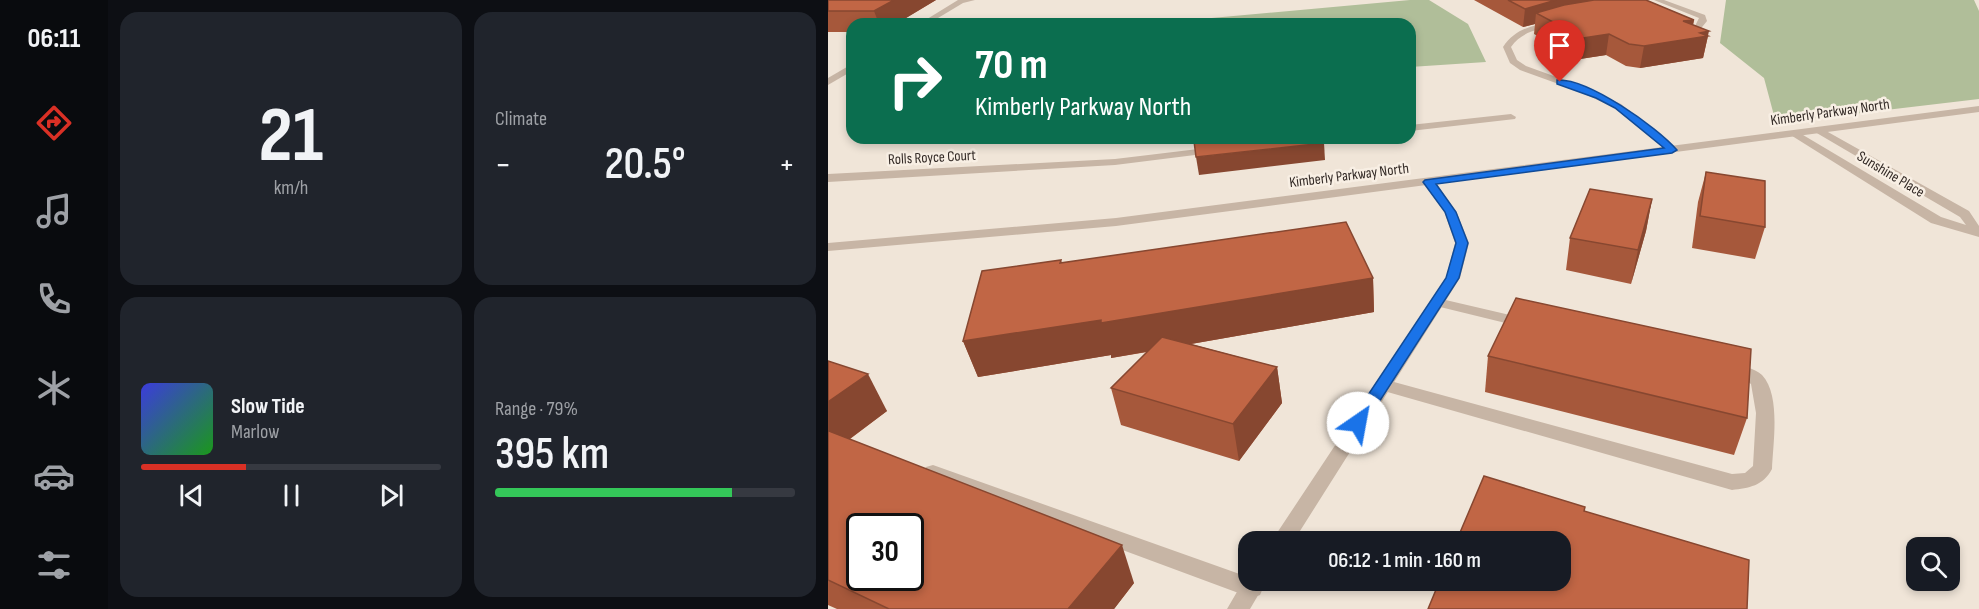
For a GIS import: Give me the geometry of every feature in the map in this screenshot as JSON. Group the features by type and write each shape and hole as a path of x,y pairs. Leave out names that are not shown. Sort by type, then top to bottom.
{"street":[{"path":"933,18 960,1 971,0"},
{"path":"1655,2 1702,17 1703,21 1695,30"},
{"path":"1565,21 1521,32 1510,42 1507,52 1513,61 1523,68 1581,89 1618,106 1672,150"},
{"path":"828,82 846,71"},
{"name":"Kimberly Parkway North","path":"828,247 1116,222 1979,109"},
{"path":"1416,127 1511,117"},
{"name":"Sunshine Place","path":"1819,130 1965,214 1978,232"},
{"name":"Sunshine Place","path":"1794,134 1936,220 1978,232"},
{"name":"Rolls Royce Court","path":"828,178 1115,162 1227,149"},
{"path":"1288,531 1453,278 1462,243 1450,212 1429,182"},
{"path":"1437,302 1542,326"},
{"path":"1383,385 1731,482 1750,480 1762,469 1764,403 1759,383 1748,374 1709,363"},
{"path":"912,464 1238,578"},
{"path":"1238,609 1250,591"}],"green space":[{"path":"1429,0 1468,24 1486,62 1416,67 1416,18 1212,18"},
{"path":"1726,0 1974,0 1979,11 1979,99 1776,123 1764,78 1720,43"}],"building":[{"path":"828,0 894,0 874,11 828,11"},
{"path":"1508,0 1556,0 1525,9"},
{"path":"1594,0 1646,0 1694,20 1683,21 1709,31 1700,33 1708,36 1644,46 1629,44 1609,34 1583,38 1536,13"},
{"path":"1194,144 1315,144 1196,157"},
{"path":"1706,172 1765,181 1765,227 1700,216"},
{"path":"1590,189 1652,199 1638,250 1570,238"},
{"path":"1346,222 1373,278 1101,323 1101,320 963,341 982,271 1061,260 1060,263"},
{"path":"1516,298 1751,349 1747,418 1488,356"},
{"path":"1162,337 1277,367 1233,424 1111,388"},
{"path":"828,361 868,374 828,402"},
{"path":"828,431 1122,545 1068,609 889,609 851,591 924,591 924,513 846,513 846,589 828,580"},
{"path":"1484,476 1585,507 1584,511 1749,560 1747,609 1428,609 1435,591 1571,591 1571,531 1461,531"}],"route":[{"path":"1358,423 1453,278 1462,243 1450,212 1429,182 1672,150 1618,106 1599,96 1560,82"}]}
